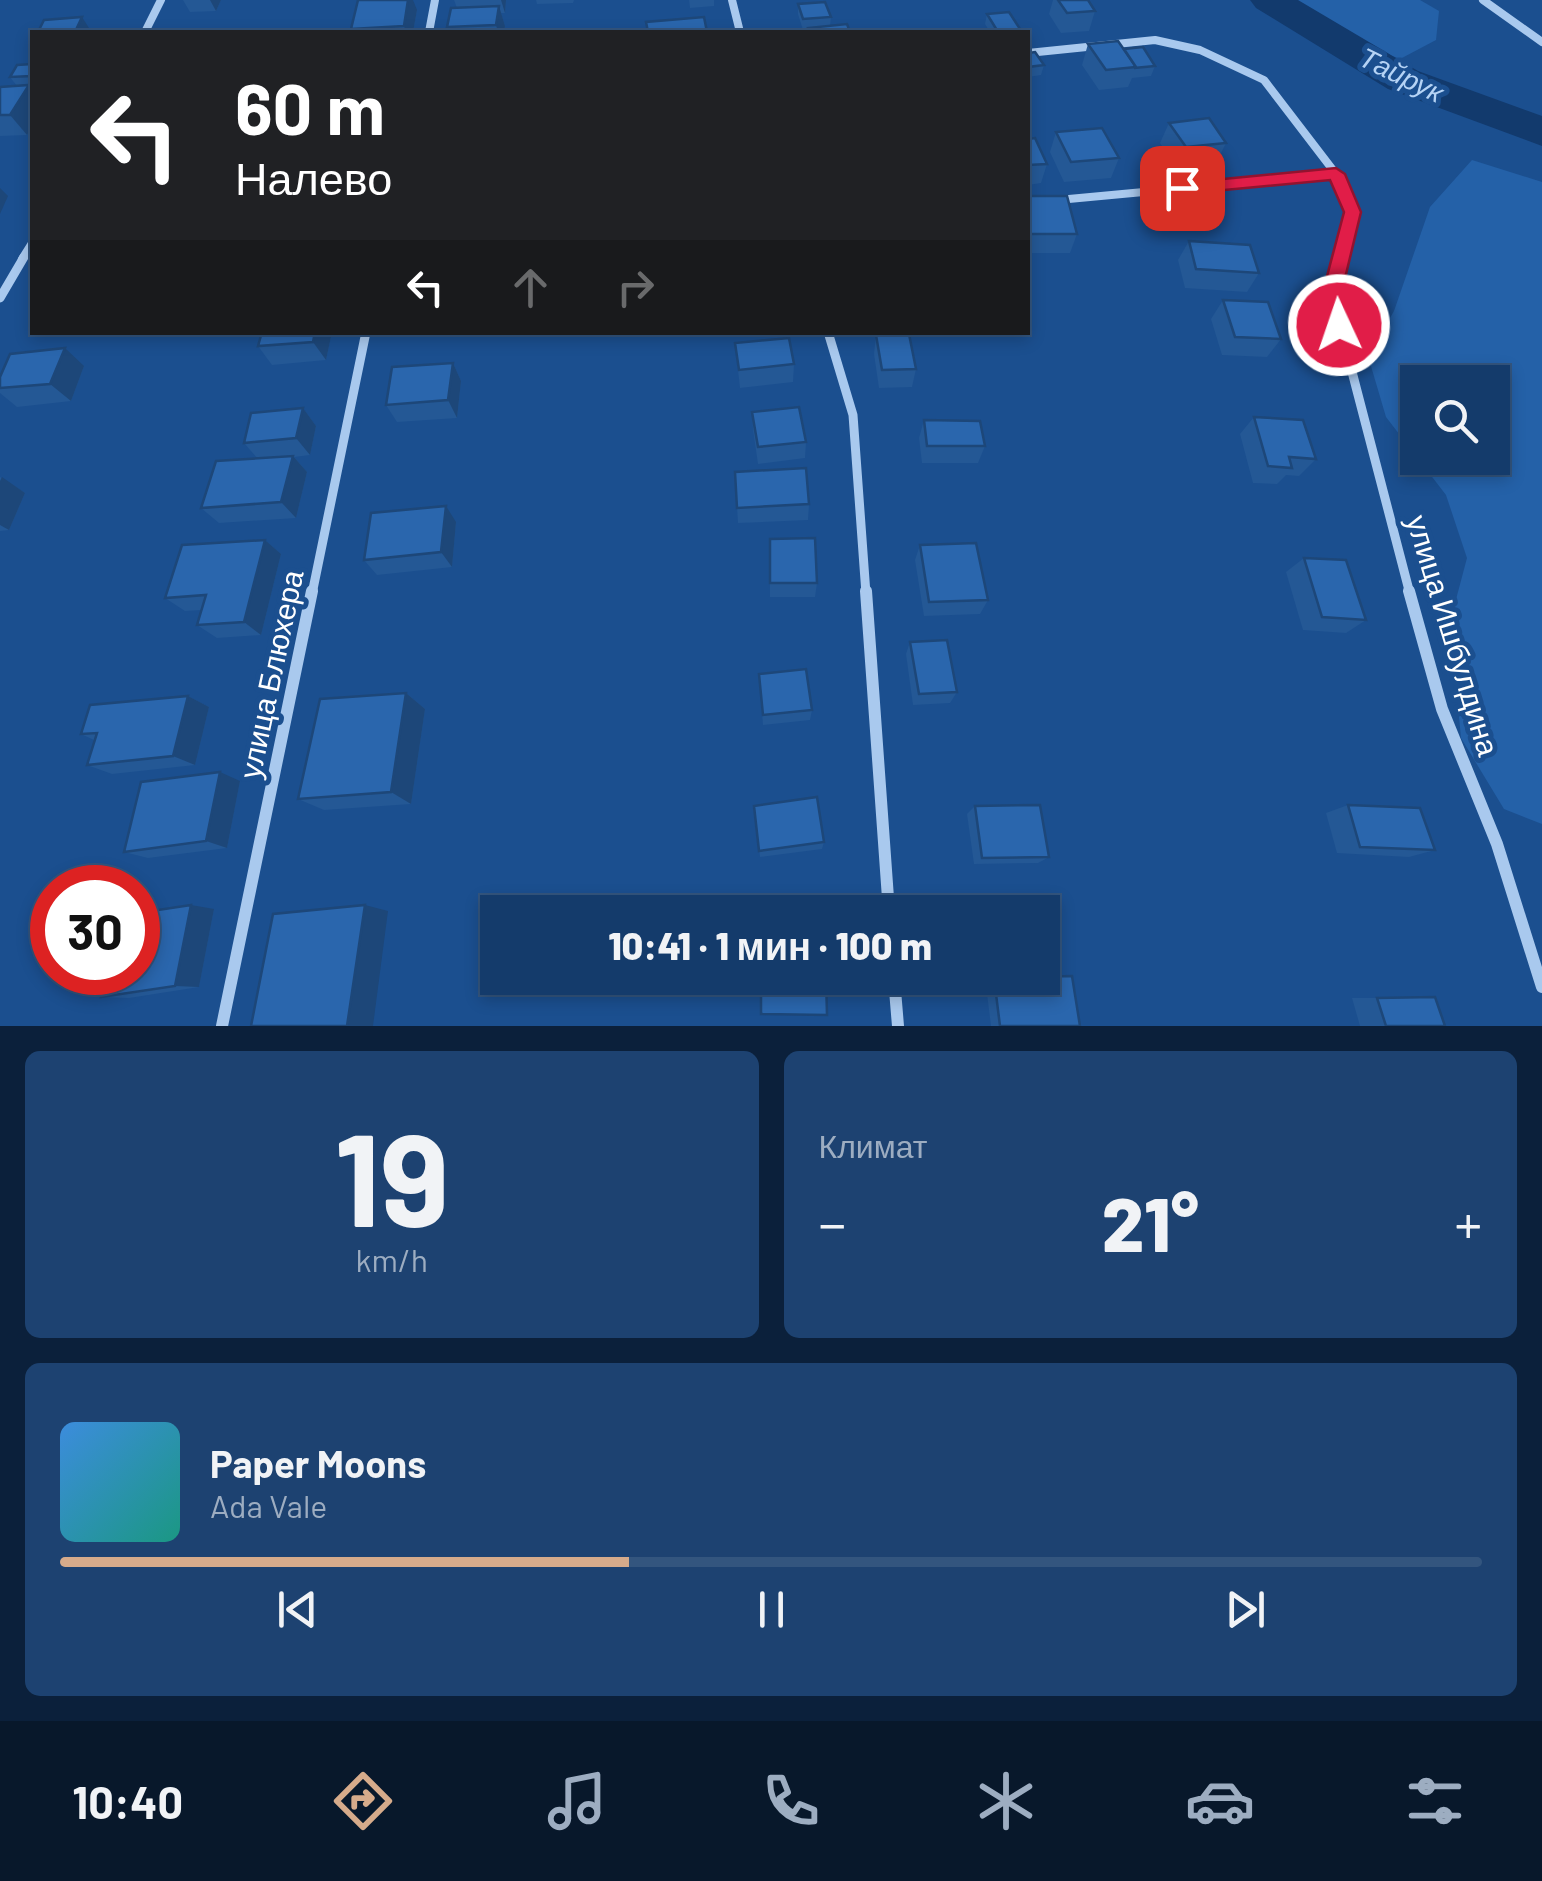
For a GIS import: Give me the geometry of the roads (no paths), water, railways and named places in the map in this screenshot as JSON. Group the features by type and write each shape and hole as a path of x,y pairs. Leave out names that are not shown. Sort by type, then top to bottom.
{"street":[{"path":"146,30 161,0"},
{"path":"429,30 435,0"},
{"path":"732,0 740,30"},
{"path":"1484,0 1542,42"},
{"name":"улица Ишбулдина","path":"1030,53 1155,40 1200,50 1264,80 1336,174 1352,212 1332,295 1360,415 1442,710 1496,844 1542,987"},
{"path":"1047,202 1336,174"},
{"path":"0,298 30,246"},
{"name":"улица Блюхера","path":"222,1026 365,335"},
{"path":"829,335 853,414 888,895"},
{"path":"895,995 898,1026"}],"waterway":[{"name":"Тайрук","path":"1270,0 1403,80 1542,132"}]}
